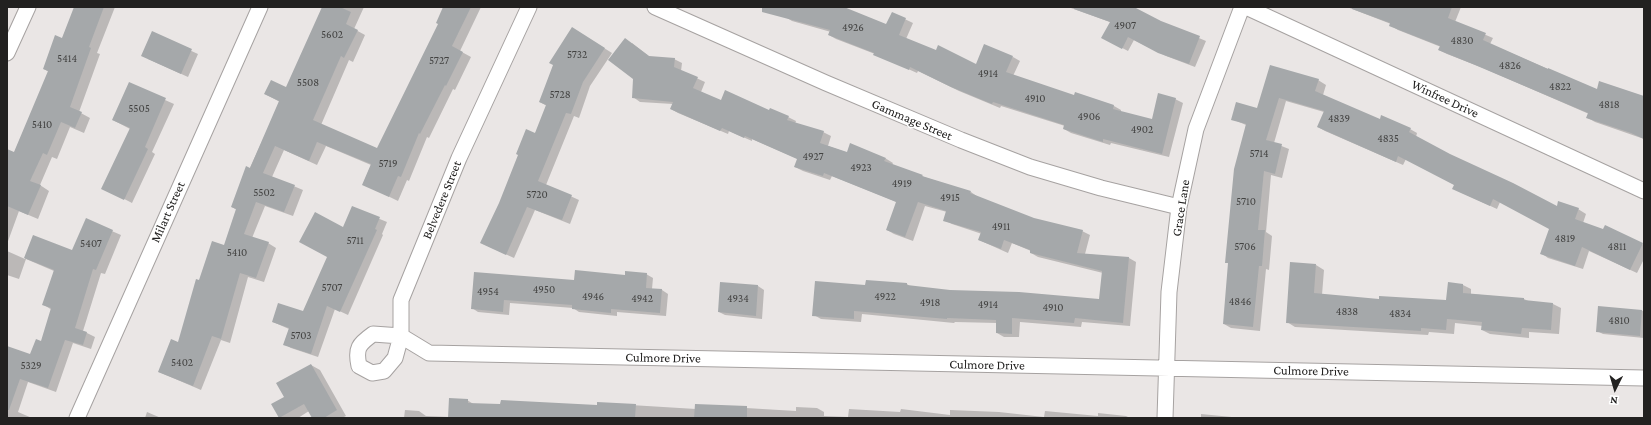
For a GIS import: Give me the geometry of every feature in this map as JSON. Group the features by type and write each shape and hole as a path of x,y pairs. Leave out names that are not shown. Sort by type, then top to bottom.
{"street":[{"path":"7,53 28,7"},
{"name":"Milart Street","path":"77,418 260,7"},
{"name":"Belvedere Street","path":"401,336 401,300 459,158 530,7"},
{"name":"Gammage Street","path":"654,7 826,83 961,140 1030,167 1101,188 1180,207"},
{"name":"Grace Lane","path":"1165,418 1169,292 1180,207 1196,129 1242,7"},
{"name":"Winfree Drive","path":"1246,7 1644,192"},
{"path":"373,334 401,336 395,358 384,371 372,373 359,366 356,354 361,342 373,334"},
{"name":"Culmore Drive","path":"401,336 429,353 1644,378"}],"building":[{"path":"74,7 104,7 89,47 91,48 70,107 82,112 75,128 61,122 47,155 43,153 30,181 41,185 28,215 7,206 7,149 14,152 48,71 43,69 55,35 62,38"},
{"path":"322,7 340,7 351,12 346,24 358,30 344,58 341,56 313,120 377,148 438,24 436,23 443,7 471,7 452,46 463,52 420,134 419,133 401,177 398,176 389,197 362,185 371,164 317,142 309,161 275,146 263,173 295,185 284,212 256,202 244,234 269,242 256,278 240,273 221,339 212,336 193,386 158,372 171,339 178,342 196,279 199,280 212,241 224,245 236,209 231,207 246,166 250,168 279,101 264,94 271,80 286,87"},
{"path":"762,7 844,7 886,24 892,12 906,18 899,35 936,50 938,45 976,64 984,44 1013,56 1006,72 1074,95 1075,92 1114,105 1113,109 1152,119 1158,93 1176,98 1162,154 1103,139 1103,142 1063,129 1064,125 993,102 992,104 951,87 910,67 909,70 873,55 874,53 828,35 830,30 762,12"},
{"path":"1074,7 1134,7 1161,21 1200,36 1189,64 1158,53 1128,37 1122,49 1101,38 1110,22 1074,9"},
{"path":"1352,7 1452,7 1448,18 1486,33 1483,40 1597,89 1599,81 1644,96 1644,139 1631,133 1586,118 1588,113 1438,50 1440,46 1389,26 1390,23 1352,9"},
{"path":"572,27 605,48 583,82 571,114 566,113 538,181 572,195 562,220 527,207 506,255 480,243 499,203 518,155 516,154 526,129 535,133 546,105 539,102 553,65 549,63"},
{"path":"152,31 192,49 181,74 141,56"},
{"path":"625,38 649,56 675,58 674,67 698,77 693,88 721,100 725,90 769,110 770,108 789,116 787,120 824,131 820,143 847,152 850,143 886,158 884,161 923,175 922,176 971,191 970,193 1034,218 1083,230 1077,253 1129,257 1123,323 1075,318 1074,323 1012,318 1012,334 996,333 996,320 947,319 854,311 854,319 812,316 815,281 865,285 866,280 907,283 907,285 950,290 1019,292 1099,299 1102,271 1030,253 1030,250 1004,240 1001,249 978,240 981,232 943,221 946,211 918,202 905,237 886,230 896,202 824,173 823,176 794,167 797,159 745,136 744,138 722,128 720,131 670,109 673,102 632,98 633,79 608,60"},
{"path":"1270,65 1319,79 1315,91 1380,119 1381,115 1411,128 1409,132 1450,154 1513,183 1557,206 1558,201 1579,208 1575,219 1603,229 1605,225 1643,243 1630,270 1582,247 1575,266 1540,254 1549,229 1493,199 1490,206 1452,189 1454,185 1398,156 1396,162 1317,127 1324,111 1279,98 1266,140 1282,144 1275,174 1264,171 1258,230 1265,230 1262,266 1259,266 1253,327 1223,324 1228,263 1225,263 1234,169 1246,124 1231,120 1236,102 1257,108"},
{"path":"129,82 166,98 145,147 148,149 124,200 101,189 130,128 112,120"},
{"path":"352,206 380,217 375,229 377,230 340,312 327,306 311,354 283,345 289,328 272,322 278,303 303,311 327,257 299,242 315,212 343,227"},
{"path":"86,218 113,230 96,270 93,269 75,328 87,332 83,345 65,340 48,388 20,379 9,410 7,410 7,346 30,354 36,339 41,341 51,308 42,305 54,270 24,258 33,235 72,250"},
{"path":"1290,262 1316,264 1314,293 1379,299 1379,296 1446,300 1448,282 1463,284 1463,293 1524,298 1524,300 1553,303 1551,330 1522,328 1521,334 1481,330 1482,322 1447,319 1446,330 1421,328 1421,331 1286,323"},
{"path":"575,270 625,275 625,271 647,273 646,288 662,289 660,313 611,309 611,313 572,309 572,305 504,300 503,312 471,309 474,272 574,280"},
{"path":"720,282 758,285 756,316 718,312"},
{"path":"1598,306 1642,310 1640,336 1596,332"},
{"path":"311,364 337,410 324,418 312,418 304,404 279,418 271,404 284,397 276,383"},
{"path":"449,398 468,399 468,403 500,404 501,400 597,405 597,402 636,404 635,418 448,418"},
{"path":"695,404 747,406 747,418 694,418"}]}
